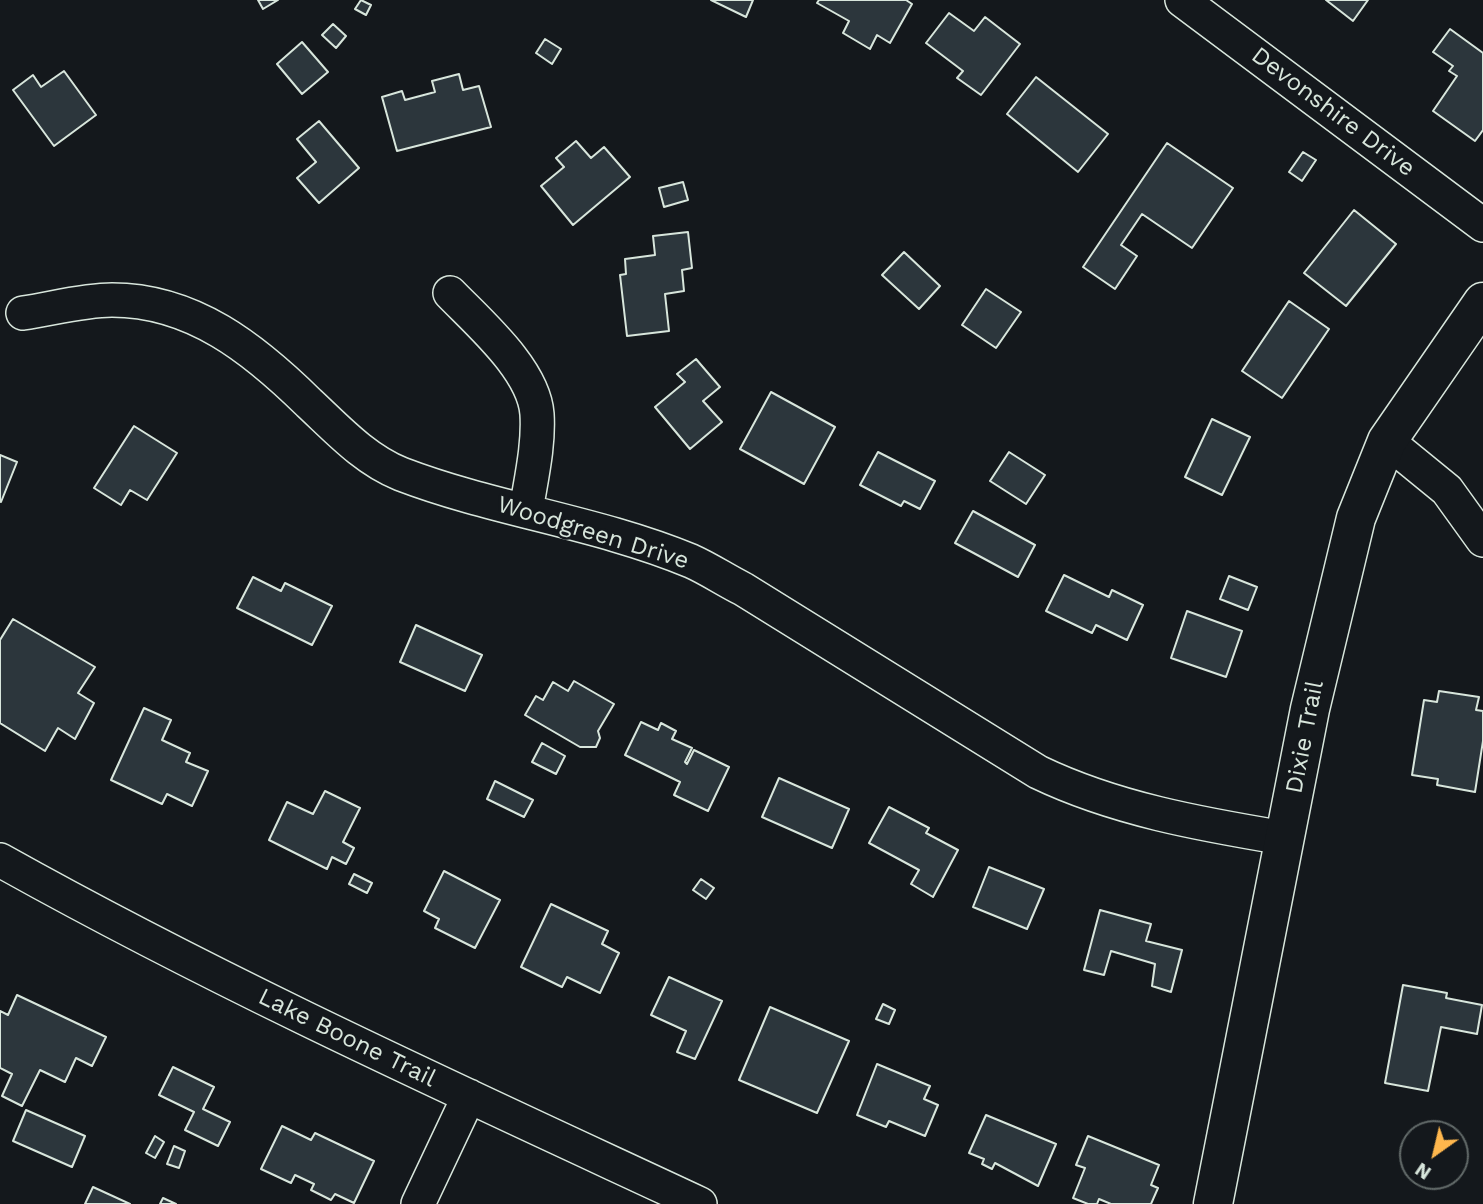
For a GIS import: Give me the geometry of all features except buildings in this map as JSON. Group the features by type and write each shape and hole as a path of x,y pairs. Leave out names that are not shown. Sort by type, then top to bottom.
{"main road":[{"name":"Dixie Trail","path":"1213,1204 1284,838 1343,564 1356,518 1387,441 1483,302"}],"street":[{"name":"Devonshire Drive","path":"1182,0 1483,225"},
{"path":"450,293 500,346 528,382 537,411 537,437 526,511"},
{"name":"Woodgreen Drive","path":"23,313 111,300 159,306 196,317 230,335 271,366 349,441 398,473 636,542 692,562 743,589 1038,772 1078,791 1148,811 1284,838"},
{"path":"1387,441 1447,490 1483,540"},
{"name":"Lake Boone Trail","path":"0,860 149,941 700,1204"},
{"path":"418,1204 469,1096"}]}
